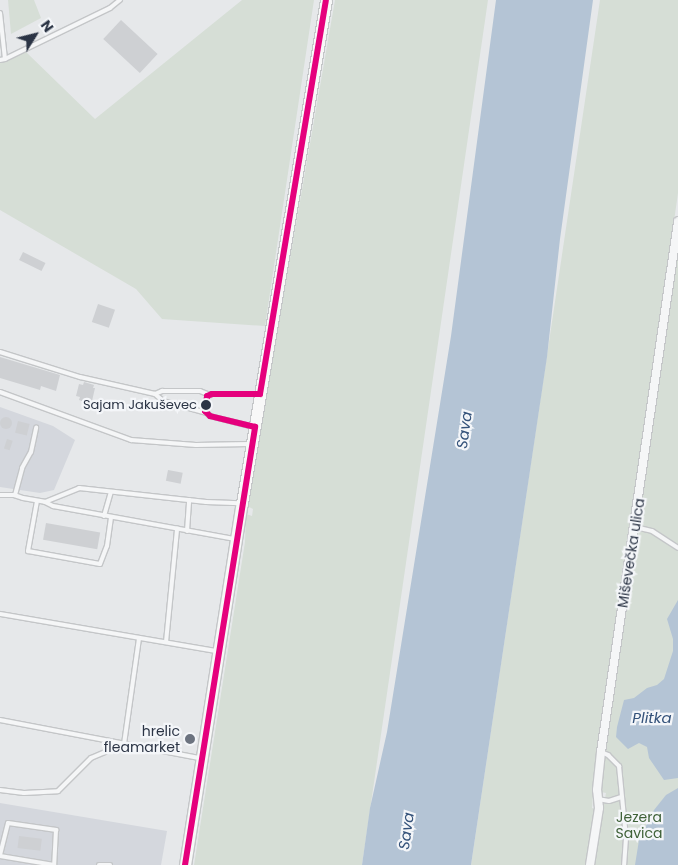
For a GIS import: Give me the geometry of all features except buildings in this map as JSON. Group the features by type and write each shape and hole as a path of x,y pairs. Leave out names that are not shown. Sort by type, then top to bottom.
{"street":[{"path":"185,865 236,539 326,0"},
{"name":"Miševečka ulica","path":"590,865 598,799 601,752 677,242 678,222"}],"lane":[{"path":"0,60 6,59 110,8 120,0"},
{"path":"0,13 6,59"},
{"path":"0,352 80,377 155,394 163,400 207,413 210,416 255,427"},
{"path":"155,394 162,391 200,391 210,395 260,394"},
{"path":"0,392 131,440 196,445 252,444"},
{"path":"207,413 207,396 210,395"},
{"path":"15,495 36,428"},
{"path":"45,502 79,488 189,500 242,503"},
{"path":"104,516 110,492"},
{"path":"0,495 15,495 45,502 53,506 236,539"},
{"path":"187,531 189,500"},
{"path":"37,501 28,551 100,564 107,546 111,517"},
{"path":"635,527 652,531 678,548"},
{"path":"166,642 177,529"},
{"path":"0,614 219,652"},
{"path":"124,744 139,638"},
{"path":"0,720 202,758"},
{"path":"0,790 24,794 58,791 92,758 124,744"},
{"path":"601,752 608,755 619,766 626,838 624,865"},
{"path":"598,799 609,800 621,797"},
{"path":"8,823 56,830 54,865 0,855 8,823"},
{"path":"99,865 110,865"}],"shaded area":[{"path":"0,407 53,426 75,440 54,490 40,493 0,487"},
{"path":"0,803 167,831 161,865 0,865"}],"green space":[{"path":"8,0 34,0 41,18 11,34"},
{"path":"242,0 314,0 265,326 162,319 136,289 0,210 0,57 26,52 95,119"},
{"path":"335,0 488,0 362,865 194,865 245,542 246,514 252,516 253,509 247,506"},
{"path":"600,0 678,0 678,193 610,673 596,758 592,808 595,809 586,865 471,865"},
{"name":"Jezera Savica","path":"678,252 678,865 593,865 606,793 601,792 603,761"}],"water":[{"name":"Sava","path":"496,0 593,0 560,239 547,357 471,865 362,865 370,808 387,732 451,336"},
{"name":"Plitka","path":"678,600 678,778 664,780 649,758 647,747 639,743 628,749 616,737 624,700 634,698 664,679 673,651 673,639 667,619"},
{"path":"678,788 678,865 635,865 639,840 654,810 666,795"}],"transit line":[{"path":"185,865 255,427 210,416 205,411 207,396 212,394 260,394 326,0"}],"place":[{"name":"Sajam Jakuševec","path":"206,405"},
{"name":"hrelic fleamarket","path":"190,739"}]}
